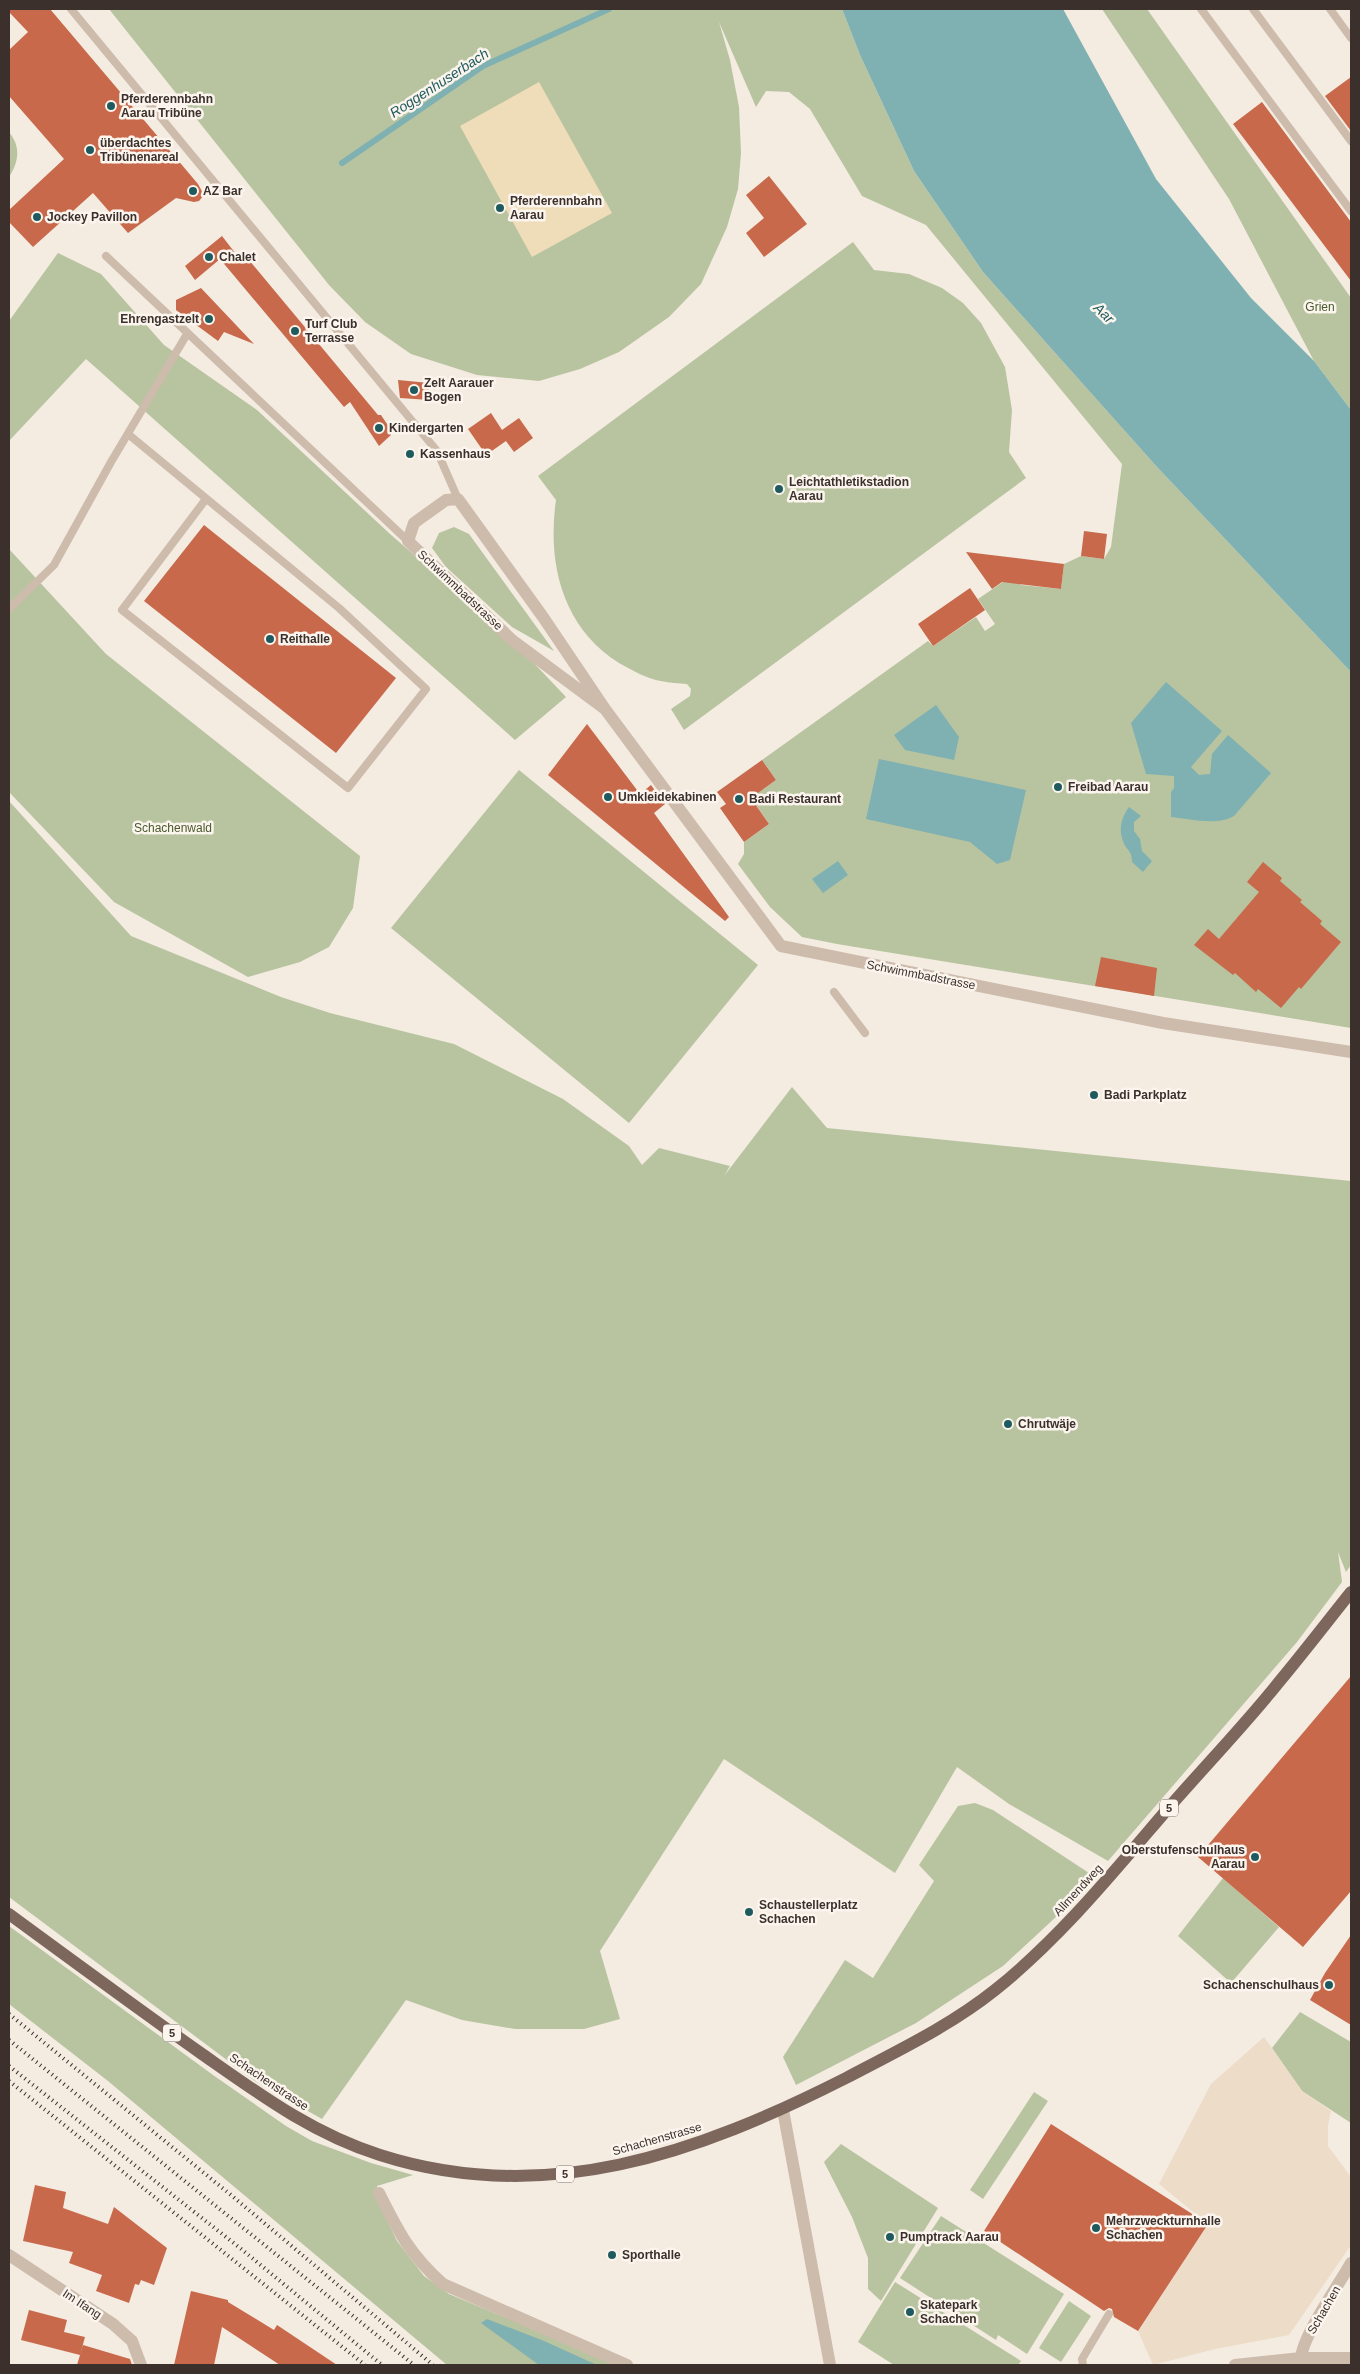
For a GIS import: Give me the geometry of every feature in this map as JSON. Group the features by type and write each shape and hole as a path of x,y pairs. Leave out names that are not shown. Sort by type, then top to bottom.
{"main road":[{"name":"Allmendweg","path":"783,2110 945,2026 997,1989 1035,1956 1086,1904 1271,1692 1351,1592"},
{"name":"Schachenstrasse","path":"9,1914 138,2009 284,2111 341,2141 415,2165 456,2172 507,2176 533,2176 593,2170 664,2154 732,2131 783,2110"}],"street":[{"name":"Schwimmbadstrasse","path":"605,709 512,640 408,541 414,523 446,500 458,499 543,617 605,709 780,946 1163,1023 1351,1052"},
{"path":"783,2110 830,2365"},
{"path":"379,2193 402,2239 424,2268 443,2284 627,2365"},
{"name":"Im Ifang","path":"9,2255 113,2324 132,2341 141,2365"},
{"name":"Schachen","path":"1301,2358 1306,2342 1351,2264"},
{"path":"1239,2365 1301,2358 1351,2358"}],"lane":[{"path":"71,9 438,451 458,499"},
{"path":"1201,9 1351,211"},
{"path":"1253,9 1351,141"},
{"path":"1330,9 1351,38"},
{"path":"106,256 408,541"},
{"path":"9,609 54,565 187,334"},
{"path":"128,434 339,608 426,688 348,788 122,610 206,499"},
{"path":"834,992 865,1033"},
{"path":"1083,2365 1082,2359 1109,2314"}],"green space":[{"path":"109,9 842,9 860,55 914,171 983,272 1157,467 1351,672 1351,1028 802,937 770,907 738,864 744,854 744,842 769,824 755,803 755,795 776,780 762,760 928,641 933,646 976,617 985,631 995,624 978,599 1013,575 1021,585 1061,589 1064,564 1081,556 1104,559 1111,547 1122,464 926,225 862,196 810,109 789,92 766,91 756,107 719,22 730,60 739,107 741,153 738,189 727,227 701,284 669,317 619,352 580,369 539,381 477,375 411,354 365,322 329,285"},
{"name":"Grien","path":"1102,9 1147,9 1351,298 1351,410 1314,361 1229,199"},
{"path":"9,132 17,149 17,160 9,177"},
{"name":"Leichtathletikstadion Aarau","path":"853,242 874,270 909,274 942,288 963,303 981,323 1005,367 1012,410 1009,452 1026,478 684,730 671,709 690,696 691,689 687,684 664,682 650,678 619,663 600,648 584,631 572,612 563,592 557,570 554,547 556,500 538,476"},
{"path":"58,253 101,274 164,345 257,410 390,534 512,640 566,697 515,740 86,359 9,441 9,321"},
{"path":"454,527 469,534 554,651 512,627 446,567 432,548 439,533"},
{"name":"Schachenwald","path":"9,549 106,654 360,856 353,908 329,947 300,962 248,977 114,902 9,792"},
{"path":"519,770 758,965 629,1123 391,928"},
{"path":"9,801 131,936 281,997 330,1013 454,1044 563,1099 629,1146 642,1165 659,1148 730,1166 724,1176 792,1087 827,1128 1351,1181 1351,1565 1346,1572 1338,1552 1342,1582 1297,1642 1108,1861 1009,1804 957,1767 895,1873 724,1759 600,1951 620,2019 584,2029 515,2029 462,2020 406,2000 322,2119 255,2081 9,1897"},
{"path":"975,1803 993,1810 1092,1875 1057,1916 1003,1966 916,2023 796,2085 783,2057 845,1960 873,1978 934,1881 919,1865 958,1806"},
{"path":"1223,1878 1279,1927 1231,1983 1178,1936"},
{"path":"9,1926 286,2126 312,2141 371,2163 413,2175 377,2186 378,2202 397,2241 424,2276 449,2294 588,2352 612,2365 447,2365 108,2081 9,2004"},
{"path":"1300,2012 1351,2042 1351,2123 1302,2091 1272,2048"},
{"path":"1034,2092 1048,2101 983,2199 970,2190"},
{"name":"Pumptrack Aarau","path":"841,2144 938,2208 881,2301 868,2289 868,2258 852,2217 824,2162"},
{"path":"941,2216 1064,2294 1027,2354 998,2335 996,2340 900,2278"},
{"name":"Skatepark Schachen","path":"895,2282 1021,2361 1018,2365 894,2365 858,2342"},
{"path":"1069,2301 1091,2316 1061,2362 1039,2348"}],"sand":[{"path":"539,82 612,213 532,257 460,126"}],"shaded area":[{"path":"1264,2037 1302,2091 1331,2111 1328,2125 1328,2146 1351,2177 1351,2245 1289,2335 1215,2349 1153,2365 1138,2331 1208,2224 1159,2184 1211,2084"}],"water":[{"name":"Aar","path":"842,9 1063,9 1156,179 1251,298 1314,361 1351,410 1351,672 1157,467 983,272 914,171 860,55"},
{"path":"1166,682 1222,731 1191,767 1199,775 1210,774 1212,754 1228,735 1271,773 1234,816 1220,821 1171,817 1171,792 1174,788 1174,776 1146,774 1131,723"},
{"path":"936,705 959,737 954,760 905,750 894,735"},
{"path":"879,759 1026,790 1010,860 997,864 970,842 866,819"},
{"path":"1129,807 1141,816 1134,822 1134,831 1140,839 1142,851 1152,861 1143,872 1132,862 1130,852 1124,844 1121,832 1124,815"},
{"path":"838,861 848,875 823,893 812,879"},
{"path":"487,2319 544,2341 597,2365 539,2365 481,2323"}],"building":[{"path":"9,9 50,9 198,184 204,195 199,201 194,202 176,198 128,233 93,193 33,247 9,222 9,210 64,159 9,96 9,50 28,32 9,12"},
{"path":"1351,77 1351,131 1325,96"},
{"path":"1262,102 1351,222 1351,281 1233,124"},
{"path":"769,176 807,224 764,257 746,233 764,218 746,195"},
{"name":"Turf Club Terrasse","path":"222,236 239,258 244,254 378,415 381,415 391,430 391,435 379,446 350,402 344,407 220,259 195,280 185,266"},
{"name":"Ehrengastzelt","path":"201,288 254,344 224,332 218,341 176,310 176,300"},
{"name":"Zelt Aarauer Bogen","path":"398,380 429,383 429,400 400,398"},
{"path":"491,413 502,430 519,418 533,438 514,452 506,441 486,455 468,429"},
{"name":"Reithalle","path":"204,525 396,678 336,753 144,601"},
{"path":"1084,531 1107,534 1104,559 1081,556"},
{"path":"966,552 1064,564 1061,589 1002,582 992,589"},
{"path":"970,588 985,610 933,646 918,624"},
{"name":"Umkleidekabinen","path":"587,724 640,794 651,785 665,804 654,813 729,917 725,921 548,775"},
{"name":"Badi Restaurant","path":"762,760 776,780 751,798 769,824 744,842 720,808 726,804 717,792"},
{"path":"1263,862 1282,878 1280,881 1302,900 1300,902 1322,921 1320,924 1341,942 1301,989 1299,987 1281,1008 1258,989 1256,992 1235,973 1233,975 1194,945 1208,929 1219,939 1259,892 1247,882"},
{"path":"1101,957 1157,968 1154,996 1095,986"},
{"path":"1351,1676 1351,1891 1303,1947 1198,1857"},
{"path":"1351,1935 1351,2025 1310,2000 1325,1973"},
{"name":"Mehrzweckturnhalle Schachen","path":"1051,2124 1208,2224 1138,2331 1114,2317 1112,2309 1109,2308 1104,2311 984,2231"},
{"path":"35,2185 66,2192 63,2208 108,2224 114,2207 167,2248 154,2285 141,2280 139,2285 135,2284 129,2303 96,2291 102,2275 69,2263 73,2252 23,2241"},
{"path":"191,2291 228,2300 228,2302 274,2330 277,2325 337,2365 280,2365 222,2327 214,2365 174,2365"},
{"path":"29,2310 67,2320 64,2332 85,2337 80,2355 21,2340"},
{"path":"83,2345 130,2359 132,2365 77,2365"}],"waterway":[{"name":"Roggenhuserbach","path":"342,163 483,66 609,9"}],"railway":[{"path":"9,2014 231,2195 433,2365"},
{"path":"9,2040 414,2365"},
{"path":"9,2066 240,2248 382,2365"},
{"path":"9,2081 365,2365"}],"place":[{"name":"Pferderennbahn Aarau Tribüne","path":"111,106"},
{"name":"überdachtes Tribünenareal","path":"90,150"},
{"name":"AZ Bar","path":"193,191"},
{"name":"Pferderennbahn Aarau","path":"500,208"},
{"name":"Jockey Pavillon","path":"37,217"},
{"name":"Chalet","path":"209,257"},
{"name":"Ehrengastzelt","path":"209,319"},
{"name":"Turf Club Terrasse","path":"295,331"},
{"name":"Zelt Aarauer Bogen","path":"414,390"},
{"name":"Kindergarten","path":"379,428"},
{"name":"Kassenhaus","path":"410,454"},
{"name":"Leichtathletikstadion Aarau","path":"779,489"},
{"name":"Reithalle","path":"270,639"},
{"name":"Freibad Aarau","path":"1058,787"},
{"name":"Umkleidekabinen","path":"608,797"},
{"name":"Badi Restaurant","path":"739,799"},
{"name":"Badi Parkplatz","path":"1094,1095"},
{"name":"Chrutwäje","path":"1008,1424"},
{"name":"Oberstufenschulhaus Aarau","path":"1255,1857"},
{"name":"Schaustellerplatz Schachen","path":"749,1912"},
{"name":"Schachenschulhaus","path":"1329,1985"},
{"name":"Mehrzweckturnhalle Schachen","path":"1096,2228"},
{"name":"Pumptrack Aarau","path":"890,2237"},
{"name":"Sporthalle","path":"612,2255"},
{"name":"Skatepark Schachen","path":"910,2312"}]}
